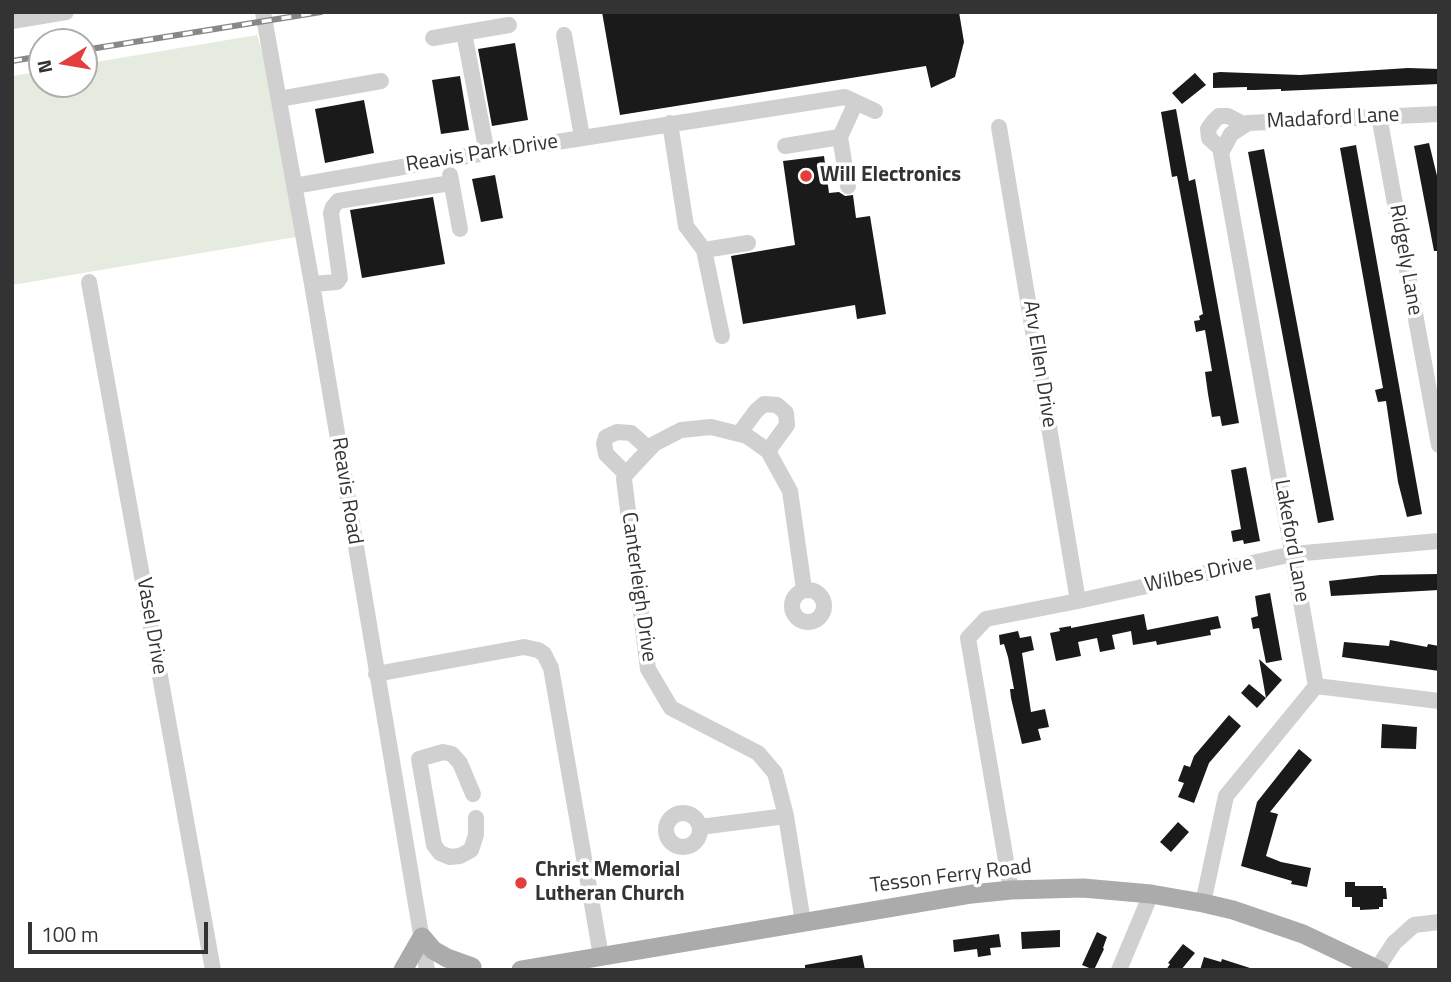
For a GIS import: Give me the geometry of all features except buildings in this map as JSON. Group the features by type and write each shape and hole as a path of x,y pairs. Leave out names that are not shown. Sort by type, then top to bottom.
{"main road":[{"name":"Tesson Ferry Road","path":"521,970 972,894 1083,888 1151,894 1203,903 1254,917 1303,934 1378,969"},
{"path":"403,970 422,937 433,950 471,969"}],"street":[{"path":"12,21 66,12"},
{"name":"Reavis Road","path":"263,12 312,284 427,970"},
{"path":"433,38 509,25"},
{"path":"464,33 487,153"},
{"path":"564,35 582,137"},
{"path":"279,99 381,81"},
{"name":"Reavis Park Drive","path":"294,186 582,137 845,97 876,111"},
{"path":"848,186 840,137 856,102"},
{"name":"Madaford Lane","path":"1222,150 1231,134 1245,125 1439,114"},
{"name":"Lakeford Lane","path":"1245,125 1228,116 1219,116 1208,129 1209,138 1222,150 1316,686"},
{"name":"Ridgely Lane","path":"1379,116 1439,445"},
{"path":"670,123 685,226 704,250 722,336"},
{"name":"Arv Ellen Drive","path":"999,127 1078,601"},
{"path":"785,146 840,137"},
{"path":"448,159 460,229"},
{"path":"312,284 337,282 340,278 331,213 338,201 452,183"},
{"path":"704,250 748,243"},
{"name":"Vasel Drive","path":"89,282 213,970"},
{"path":"739,434 764,404 777,405 786,413 787,425 768,451"},
{"path":"649,449 631,433 617,432 606,437 604,444 606,454 625,476 649,449 681,430 711,427 747,436 768,451 790,491 804,589"},
{"name":"Canterleigh Drive","path":"625,476 648,669 671,708 758,753 775,773 786,817 803,922"},
{"name":"Wilbes Drive","path":"1011,890 968,638 986,619 1293,554 1439,541"},
{"path":"376,674 524,647 544,654 551,668 601,956"},
{"path":"1203,903 1226,796 1316,686 1439,701"},
{"path":"391,764 443,752 452,754 460,763 472,794"},
{"path":"419,759 434,845 440,853 450,858 471,850 476,835 477,818"},
{"path":"700,827 786,817"},
{"path":"1119,970 1151,894"},
{"path":"1378,969 1394,943 1414,925 1439,922"}],"shaded area":[{"path":"257,35 264,57 296,237 12,285 12,76 28,73 28,98 98,98 98,62"}],"railway":[{"path":"98,48 321,12"},
{"path":"12,61 28,58"}],"place":[{"name":"Will Electronics","path":"806,176"},
{"name":"Christ Memorial Lutheran Church","path":"521,883"}]}
